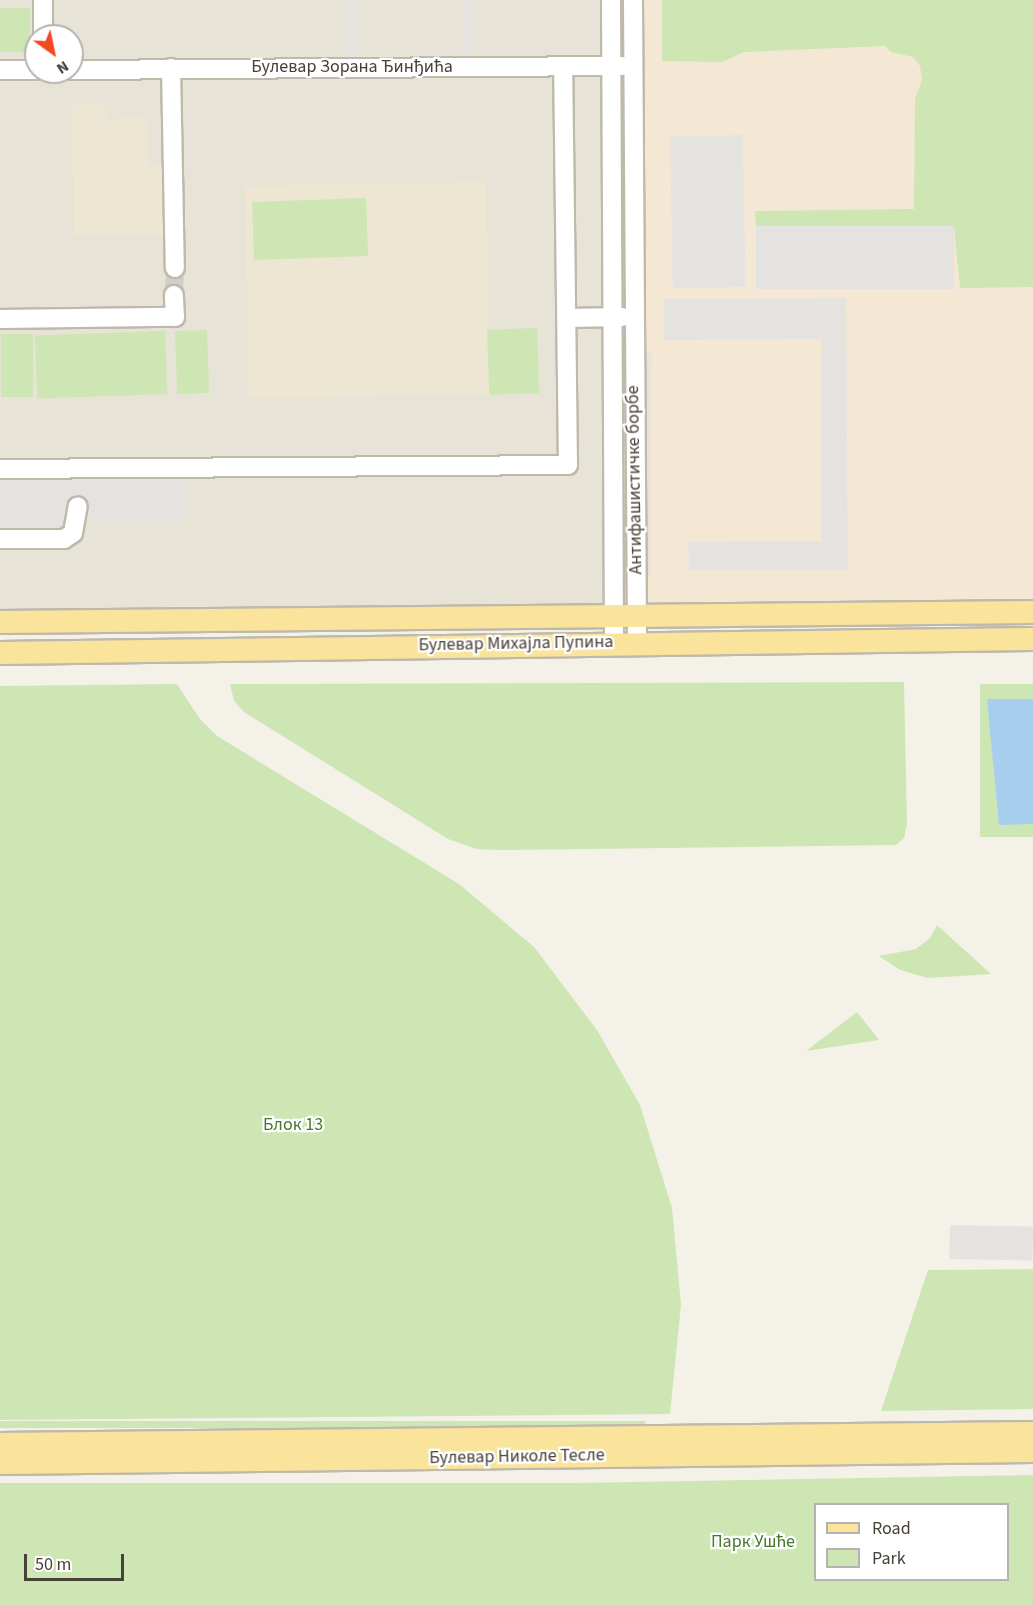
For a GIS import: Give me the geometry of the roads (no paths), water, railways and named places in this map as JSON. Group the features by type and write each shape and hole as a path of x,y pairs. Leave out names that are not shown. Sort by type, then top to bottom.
{"main road":[{"name":"Булевар Михајла Пупина","path":"0,622 1022,612"},
{"path":"1022,612 1023,639"},
{"path":"211,619 211,650"},
{"name":"Булевар Михајла Пупина","path":"0,653 614,642 1023,639"},
{"name":"Булевар Николе Тесле","path":"0,1444 1033,1433"},
{"name":"Булевар Николе Тесле","path":"0,1463 1033,1451"}],"street":[{"path":"42,24 43,0"},
{"name":"Антифашистичке борбе","path":"610,0 614,642"},
{"name":"Антифашистичке борбе","path":"633,0 637,643"},
{"path":"0,469 568,465 563,66"},
{"name":"Булевар Зорана Ђинђића","path":"84,70 633,66"},
{"path":"171,68 175,268"},
{"path":"0,70 24,70"},
{"path":"0,320 175,317 174,295"},
{"path":"567,318 634,316"},
{"path":"0,539 64,539 73,534 78,506"}],"water":[{"path":"987,699 1033,699 1033,824 999,825"}],"tunnel":[{"path":"174,295 175,268"}],"park label":[{"name":"Блок 13","path":"293,1125"},
{"name":"Парк Ушће","path":"753,1542"}]}
